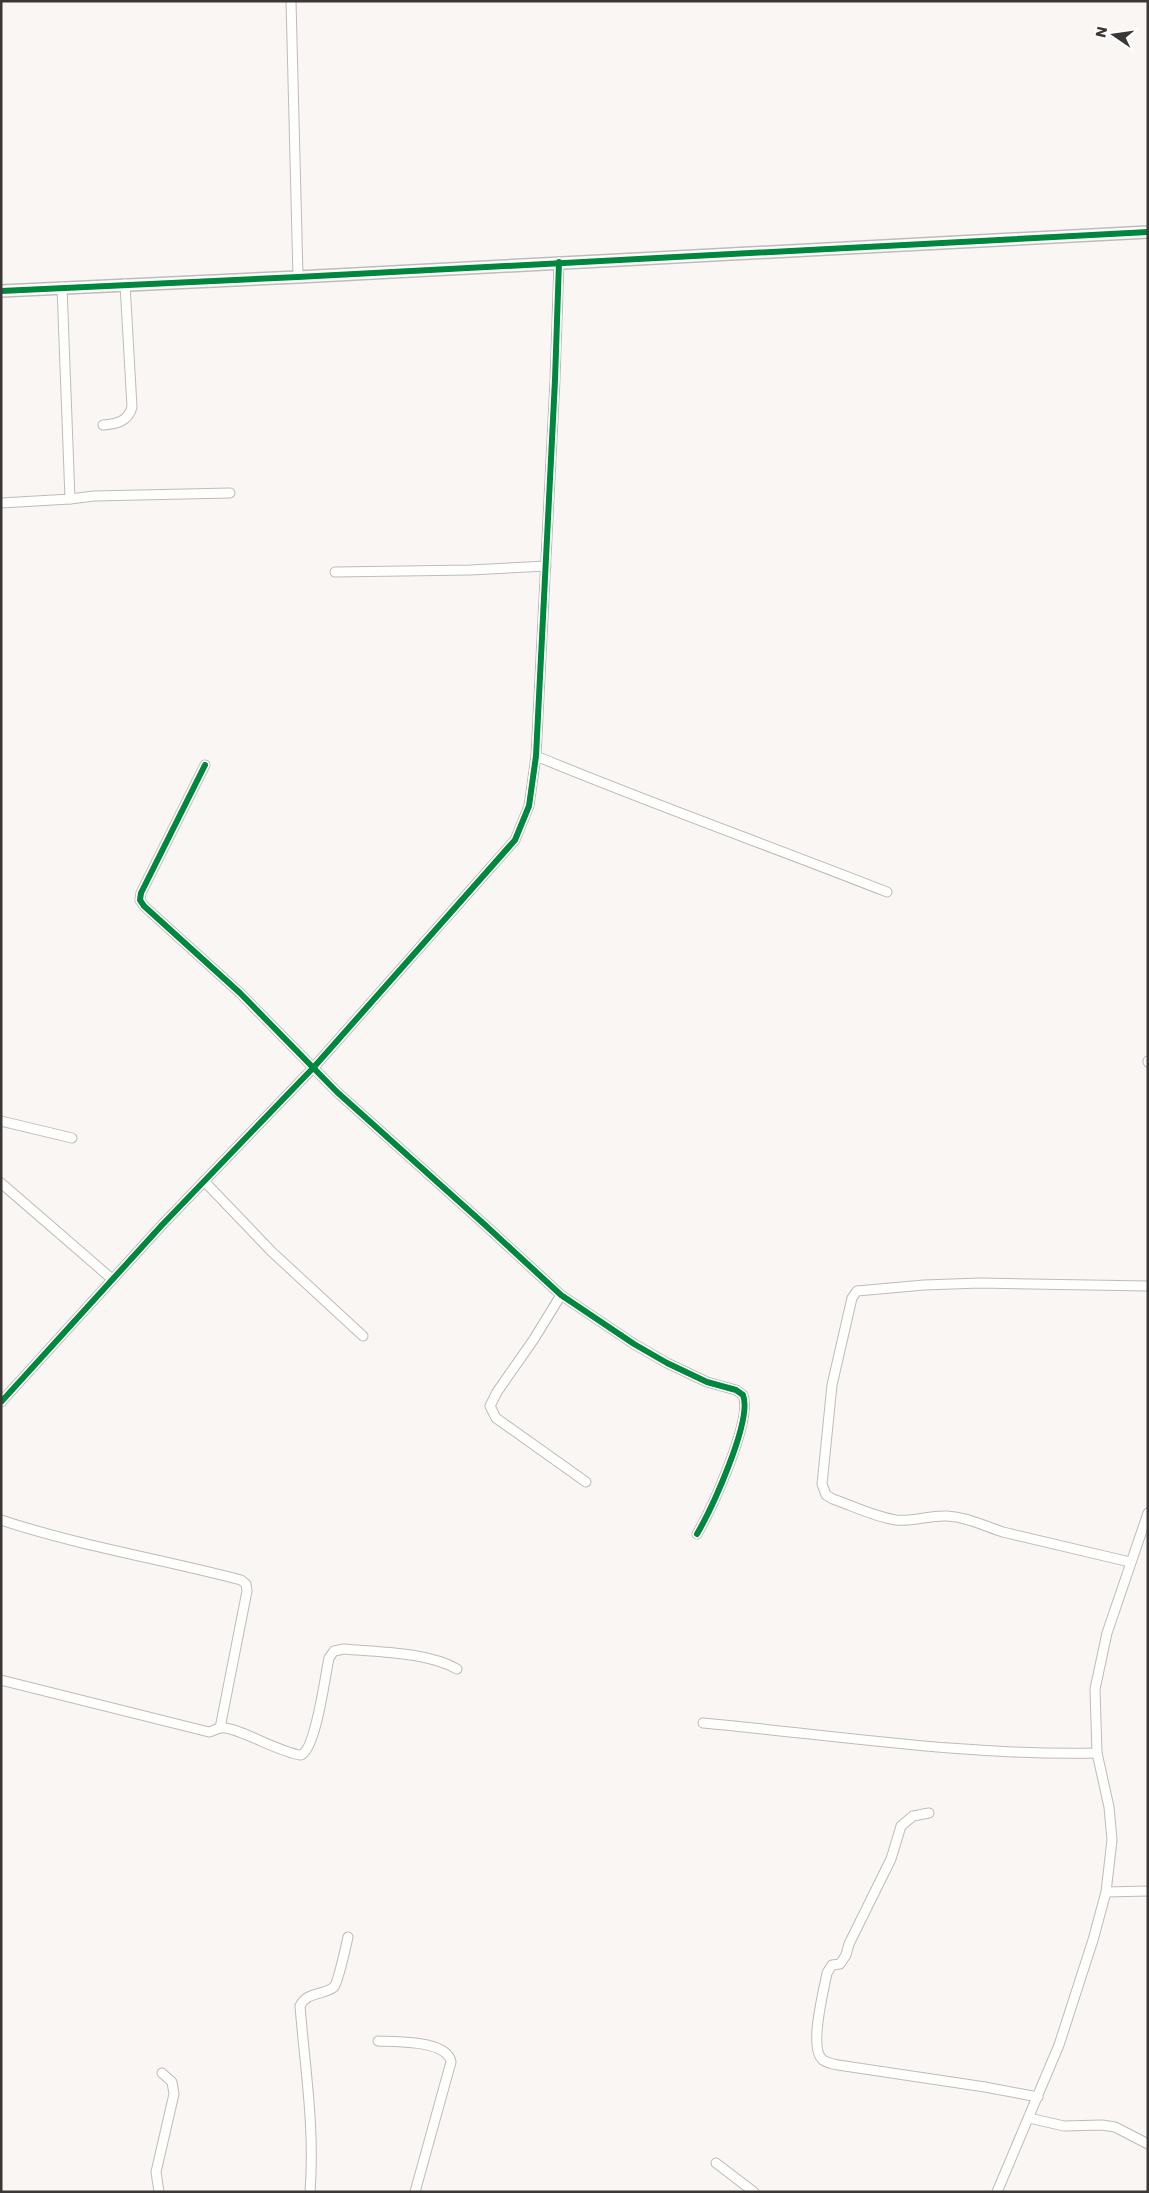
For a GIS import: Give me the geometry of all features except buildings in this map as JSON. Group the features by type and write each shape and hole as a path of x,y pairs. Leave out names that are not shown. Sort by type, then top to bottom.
{"street":[{"path":"291,1 298,277"},
{"path":"1,290 298,277 1148,232"},
{"path":"1,1402 112,1279 314,1067 515,840 529,806 536,756 559,262"},
{"path":"103,425 117,424 124,420 130,414 132,407 125,284"},
{"path":"62,287 70,499"},
{"path":"1,503 94,496 230,493"},
{"path":"335,572 470,570 546,566"},
{"path":"536,756 633,796 741,835 887,892"},
{"path":"205,765 141,893 140,900 144,906 240,993 337,1092 562,1295 634,1344 667,1363 708,1382 736,1390 743,1395 744,1412 741,1426 711,1508 697,1534"},
{"path":"1,1121 72,1138"},
{"path":"204,1181 272,1252 362,1336"},
{"path":"1,1183 112,1279"},
{"path":"1130,1562 1002,1532 983,1523 948,1516 908,1520 890,1519 833,1499 826,1495 822,1484 832,1386 852,1298 857,1291 924,1285 980,1283 1148,1286"},
{"path":"562,1295 497,1392 490,1406 496,1418 586,1482"},
{"path":"997,2192 1059,2045 1093,1940 1106,1892 1112,1840 1109,1806 1097,1753 1095,1689 1105,1640 1148,1513"},
{"path":"1,1520 41,1534 116,1552 180,1564 241,1580 246,1584 248,1591 220,1728"},
{"path":"1,1680 209,1732 220,1728 250,1736 284,1751 303,1754 308,1749 312,1736 331,1654 338,1650 374,1652 430,1659 445,1662 458,1669"},
{"path":"703,1723 973,1749 1049,1754 1097,1753"},
{"path":"929,1813 913,1816 901,1826 891,1859 849,1944 846,1955 840,1964 832,1965 827,1972 816,2031 816,2046 819,2055 823,2060 838,2065 985,2086 1038,2097"},
{"path":"1106,1892 1148,1891"},
{"path":"310,2192 312,2165 311,2107 300,2006 306,1999 334,1987 338,1980 348,1937"},
{"path":"378,2041 432,2046 442,2049 450,2057 451,2062 415,2192"},
{"path":"159,2192 156,2172 174,2094 172,2082 162,2073"},
{"path":"1029,2118 1064,2126 1102,2125 1115,2127 1148,2144"},
{"path":"716,2162 754,2192"}],"cycle path":[{"path":"1,291 1148,232"},
{"path":"1,1402 162,1225 314,1067 515,840 529,806 536,756 559,262"},
{"path":"205,765 141,893 140,900 144,906 240,993 337,1092 561,1295 634,1344 667,1363 707,1382 736,1390 743,1395 742,1424 737,1444 712,1506 697,1534"}]}
